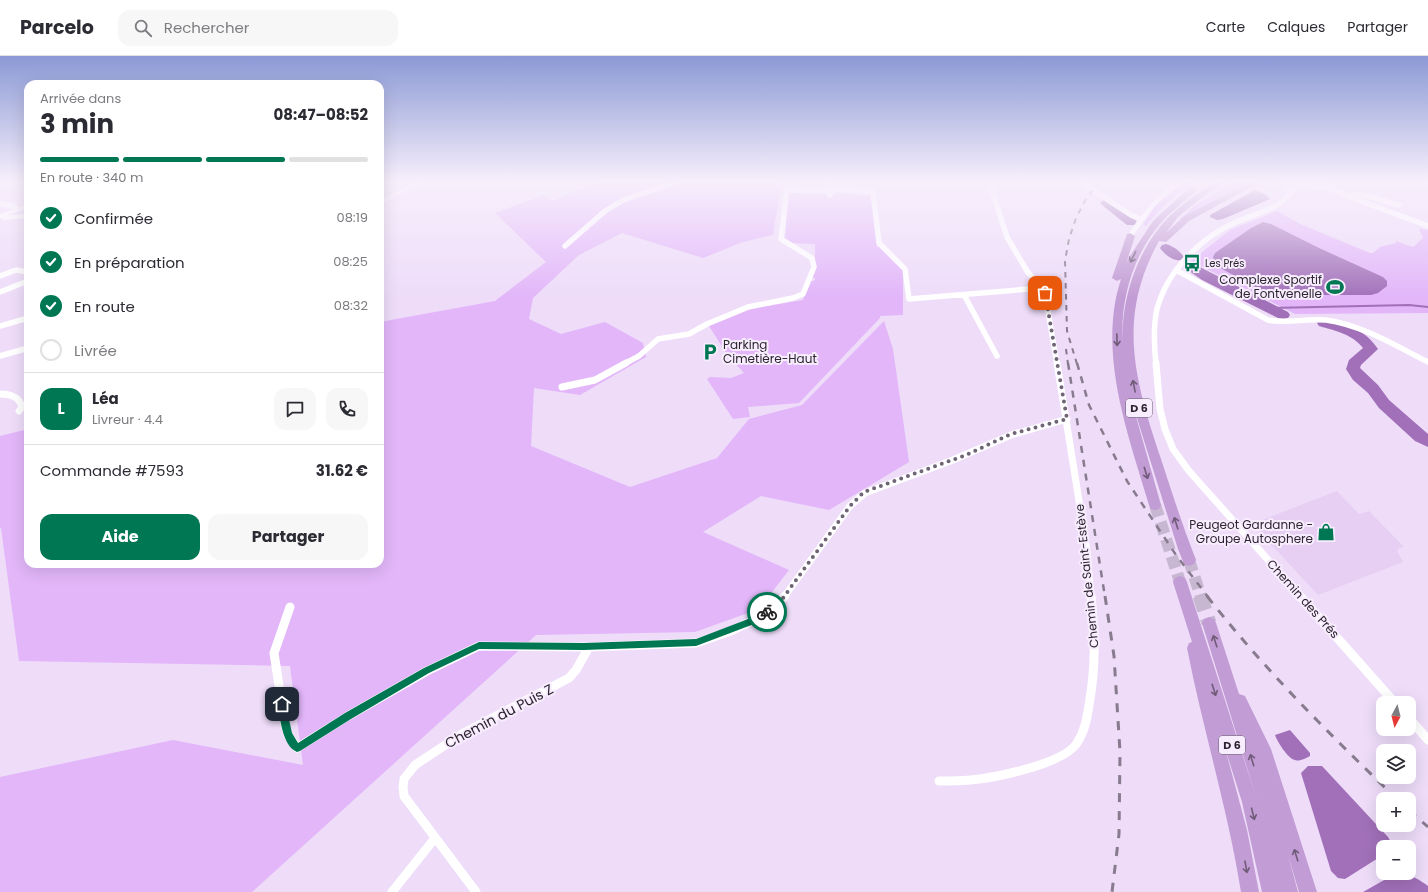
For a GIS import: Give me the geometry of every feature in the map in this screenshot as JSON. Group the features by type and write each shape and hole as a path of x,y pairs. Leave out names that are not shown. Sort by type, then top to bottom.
{"highway":[{"name":"D 6","path":"1155,505 1126,404 1120,378 1116,341 1119,301 1129,266 1138,247 1158,220"},
{"name":"D 6","path":"1171,220 1159,233 1140,268 1130,303 1128,326 1131,372 1144,424 1188,560"},
{"path":"1148,252 1185,220"},
{"path":"1119,301 1116,288 1117,281 1130,236"},
{"name":"D 6","path":"1180,582 1250,802 1271,892"},
{"path":"1186,599 1201,687 1233,804 1250,892"},
{"name":"D 6","path":"1209,623 1266,805 1289,892"},
{"path":"1221,660 1263,749 1308,892"}],"street":[{"path":"565,246 596,220"},
{"path":"562,387 595,380 639,356 658,339 689,334 707,324 748,307 793,298 803,294 814,267 812,258 799,248 785,244 781,238 783,220"},
{"path":"876,220 879,243 905,269 909,299 1041,288"},
{"path":"1002,220 1007,237 1027,271 1041,288"},
{"path":"1130,236 1140,220"},
{"name":"Chemin des Prés","path":"1241,220 1218,231 1195,249 1176,270 1157,309 1155,356 1161,412 1166,434 1173,449 1189,470 1389,696"},
{"path":"1412,220 1428,226"},
{"path":"0,276 16,270 24,271"},
{"path":"1176,270 1268,320 1284,322 1318,320 1340,323 1375,336 1428,362"},
{"path":"0,292 24,283"},
{"name":"Chemin de Saint-Estève","path":"939,781 989,778 1051,762 1072,749 1081,737 1085,727 1096,659 1087,551 1067,419 1045,293 1041,288"},
{"path":"964,295 997,356"},
{"path":"0,326 24,319"},
{"path":"0,356 24,349"},
{"path":"0,394 15,396 21,403 22,407 19,412"},
{"path":"290,607 274,653 285,725 288,735 297,748 348,716 427,671 479,646 589,647 696,643 759,618 783,598 850,506 864,492 966,455 1011,434 1067,419"},
{"name":"Chemin du Puis Z","path":"435,838 404,796 402,788 403,780 409,770 462,734 569,678 576,670 589,647"},
{"path":"1416,726 1428,740"},
{"path":"392,892 435,838 476,892"}],"shaded area":[{"path":"502,220 775,220 773,235 743,242 703,258 622,233 579,255 533,298 529,319 561,334 605,322 643,343 646,357 580,395 534,388 531,446 630,487 717,458 749,419 802,405 884,321 893,349 909,462 829,510 761,496 703,532 789,570 759,609 695,632 536,635 252,892 0,892 0,777 173,740 303,765 290,666 19,661 0,528 0,436 24,430 24,568 384,568 384,321 495,301 546,262"},
{"path":"786,220 875,220 877,247 882,247 903,268 903,315 880,316 880,318 799,403 748,407 750,417 733,419 707,379 710,377 731,378 744,373 726,353 709,326 751,309 803,300 810,282 815,280 815,278 812,277 815,266 815,244 789,243 785,241"},
{"path":"1146,220 1151,220 1146,226 1143,225"},
{"name":"Complexe Sportif de Fontvenelle","path":"1255,220 1293,220 1373,253 1380,247 1396,243 1396,241 1413,247 1423,238 1419,229 1428,230 1428,313 1295,314 1191,261 1230,230"},
{"path":"1263,222 1271,224 1383,277 1387,281 1387,286 1378,293 1371,295 1295,295 1265,292 1222,269 1214,261 1213,257 1215,253 1251,228"},
{"path":"1337,491 1359,514 1369,511 1404,547 1399,548 1397,551 1403,562 1318,595 1252,524"},
{"path":"1290,730 1310,753 1310,756 1302,760 1292,759 1289,757 1275,735"},
{"path":"1308,766 1322,766 1376,824 1376,832 1383,832 1390,840 1376,840 1376,859 1345,879 1338,878 1331,871 1301,773"},
{"path":"1416,878 1428,886 1428,892 1363,892 1384,880 1416,880"}],"waterway":[{"path":"1166,248 1178,257"},
{"path":"1190,266 1207,277 1283,315"},
{"path":"1268,308 1409,305 1428,307"},
{"path":"1324,323 1351,331 1367,343 1371,349 1354,363 1353,369 1358,376 1373,389 1384,404 1420,437 1428,441"}],"tunnel":[{"path":"1155,505 1180,582"},
{"path":"1189,560 1201,597"},
{"path":"1200,596 1209,623"}],"railway":[{"path":"1075,220 1069,239 1065,261 1067,331 1077,364"},
{"path":"1066,349 1068,364"},
{"path":"1068,363 1105,597"},
{"path":"1077,363 1089,405 1127,481 1176,555 1208,597"},
{"path":"1105,596 1114,656 1120,752 1119,834 1112,892"},
{"path":"1207,596 1251,650 1298,701 1390,792"},
{"path":"1416,816 1428,827"}],"way so far":[{"path":"767,612 783,598 850,506 864,492 966,455 1011,434 1067,419 1045,293"}],"place":[{"name":"Les Prés","path":"1192,263"},
{"name":"Complexe Sportif de Fontvenelle","path":"1335,287"},
{"name":"Parking Cimetière-Haut","path":"710,352"},
{"name":"Peugeot Gardanne - Groupe Autosphere","path":"1326,532"}],"route":[{"path":"282,704 288,735 297,748 348,716 427,671 479,646 584,647 696,643 713,638 759,618 767,612"}]}
